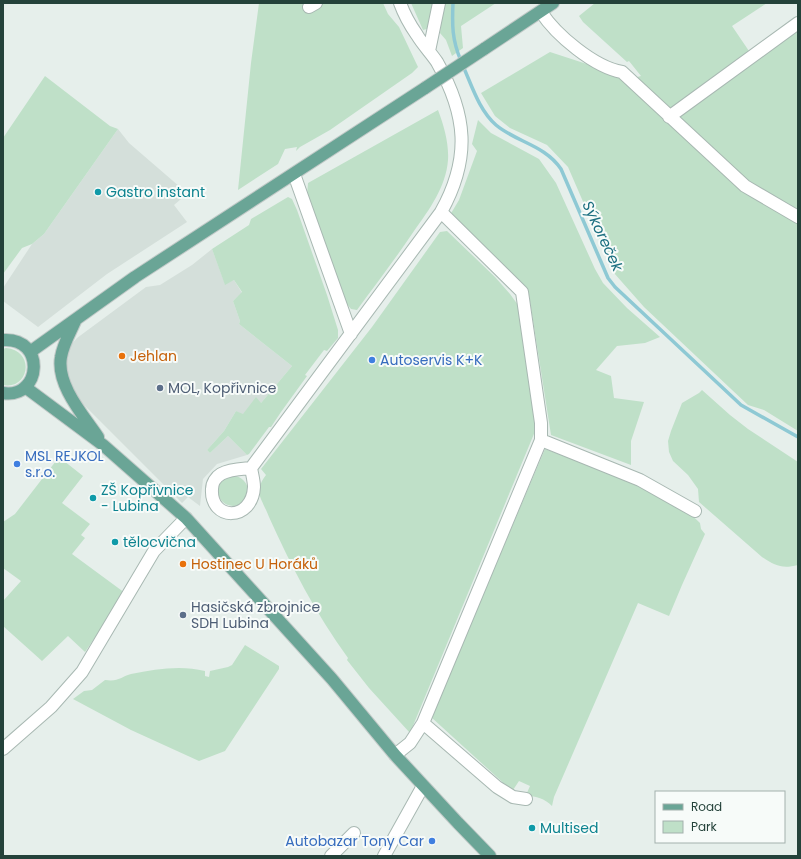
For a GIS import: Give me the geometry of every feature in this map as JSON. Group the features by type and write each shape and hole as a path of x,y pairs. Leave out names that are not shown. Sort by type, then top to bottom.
{"main road":[{"path":"30,352 166,256 294,174 553,3"},
{"path":"77,319 61,358 62,376 68,392 103,445"},
{"path":"3,340 16,341 24,345 30,352 34,362 34,370 30,381 25,387 14,393 3,393"},
{"path":"25,387 103,445 186,518 332,678 395,756 490,856"}],"street":[{"path":"251,468 441,212 452,192 457,178 462,154 462,133 458,112 452,94 436,62 416,34 400,3"},
{"path":"429,51 439,3"},
{"path":"541,12 549,24 594,62 614,71 622,72 745,186 798,217"},
{"path":"669,117 798,23"},
{"path":"294,174 351,334"},
{"path":"395,756 410,743 423,723 541,440 541,423 522,292 441,212"},
{"path":"541,440 640,480 695,511"},
{"path":"3,749 51,707 82,672 154,550 186,518"},
{"path":"423,723 497,787 513,797 526,799"},
{"path":"384,856 423,786"},
{"path":"331,856 354,833"}],"shaded area":[{"path":"118,129 129,143 180,187 181,199 174,205 187,222 107,274 38,327 3,301 3,288 32,244 44,234"},
{"path":"212,249 225,284 234,280 242,293 233,301 240,321 239,324 292,366 261,403 243,415 236,411 224,431 207,450 210,453 228,436 247,455 217,464 203,479 200,506 188,497 182,503 81,402 73,393 64,362 70,346 77,338 146,287 160,285 192,265"}],"green space":[{"path":"259,3 383,3 388,14 399,27 418,67 412,73 330,130 300,147 296,151 297,147 285,149 278,164 238,190 251,63"},
{"path":"411,3 434,3 427,29 423,30"},
{"path":"443,3 496,3 461,26 463,48 452,56 446,40 440,33"},
{"path":"595,3 767,3 732,26 751,54 673,110 666,108 634,78 641,76 629,61 627,62 583,22 579,16"},
{"path":"798,27 798,213 780,203 729,167 676,118"},
{"path":"550,52 596,67 612,76 624,78 745,190 798,223 798,431 764,410 748,405 644,307 614,273 568,167 547,145 510,128 495,116 481,93"},
{"path":"45,76 110,126 118,129 44,234 32,244 22,248 3,274 3,138"},
{"path":"438,110 446,135 448,147 447,170 444,180 436,198 393,261 357,310 351,309 347,304 307,195 308,183"},
{"path":"478,120 491,133 539,159 556,183 595,269 603,283 627,308 660,337 645,343 617,346 596,370 611,376 614,398 644,402 631,441 631,465 551,435 529,295 450,215 459,200 477,151 472,144"},
{"path":"288,197 292,199 297,210 327,295 338,330 338,338 327,351 324,350 305,375 307,376 271,427 269,427 249,454 247,455 228,436 210,453 207,450 224,431 236,411 243,414 256,397 261,403 292,366 239,324 240,321 233,301 242,292 234,280 225,285 212,249 249,225 251,219"},
{"path":"447,231 495,277 518,305 526,350 536,429 410,733 369,688 347,660 348,658 325,624 295,572 262,501 259,490 266,475 261,469 372,327 440,232"},
{"path":"6,348 16,351 22,356 25,362 26,370 23,376 19,382 12,385 3,385 3,349"},
{"path":"702,390 748,429 798,462 798,565 783,567 771,563 762,557 699,502 698,489 688,475 673,461 669,452 668,441 682,403"},
{"path":"545,449 640,484 643,489 666,498 688,513 700,523 701,529 705,534 669,616 638,603 554,797 552,806 537,797 526,795 530,786 519,781 513,790 510,789 431,717 479,605 486,583 488,583"},
{"path":"59,457 83,476 62,503 90,524 81,535 85,538 72,554 125,593 85,652 68,636 42,661 3,626 3,601 21,581 3,568 3,522 15,514"},
{"path":"233,476 243,481 248,491 243,501 233,506 223,501 218,491 223,481"},
{"path":"245,645 279,666 279,669 225,751 199,761 131,730 73,699 84,691 92,690 105,680 116,680 131,674 168,668 196,669 205,671 205,676 209,677 210,671 232,665"}],"waterway":[{"name":"Sýkoreček","path":"453,3 453,32 461,61"},
{"name":"Sýkoreček","path":"463,66 480,105 490,119 512,136 547,154 561,169 608,278 615,287 741,405 798,437"}],"place":[{"name":"Gastro instant","path":"98,192"},
{"name":"Jehlan","path":"122,356"},
{"name":"Autoservis K+K","path":"372,360"},
{"name":"MOL, Kopřivnice","path":"160,388"},
{"name":"MSL REJKOL s.r.o.","path":"17,464"},
{"name":"ZŠ Kopřivnice - Lubina","path":"93,498"},
{"name":"tělocvična","path":"115,542"},
{"name":"Hostinec U Horáků","path":"183,564"},
{"name":"Hasičská zbrojnice SDH Lubina","path":"183,615"},
{"name":"Multised","path":"532,828"},
{"name":"Autobazar Tony Car","path":"432,841"}]}
